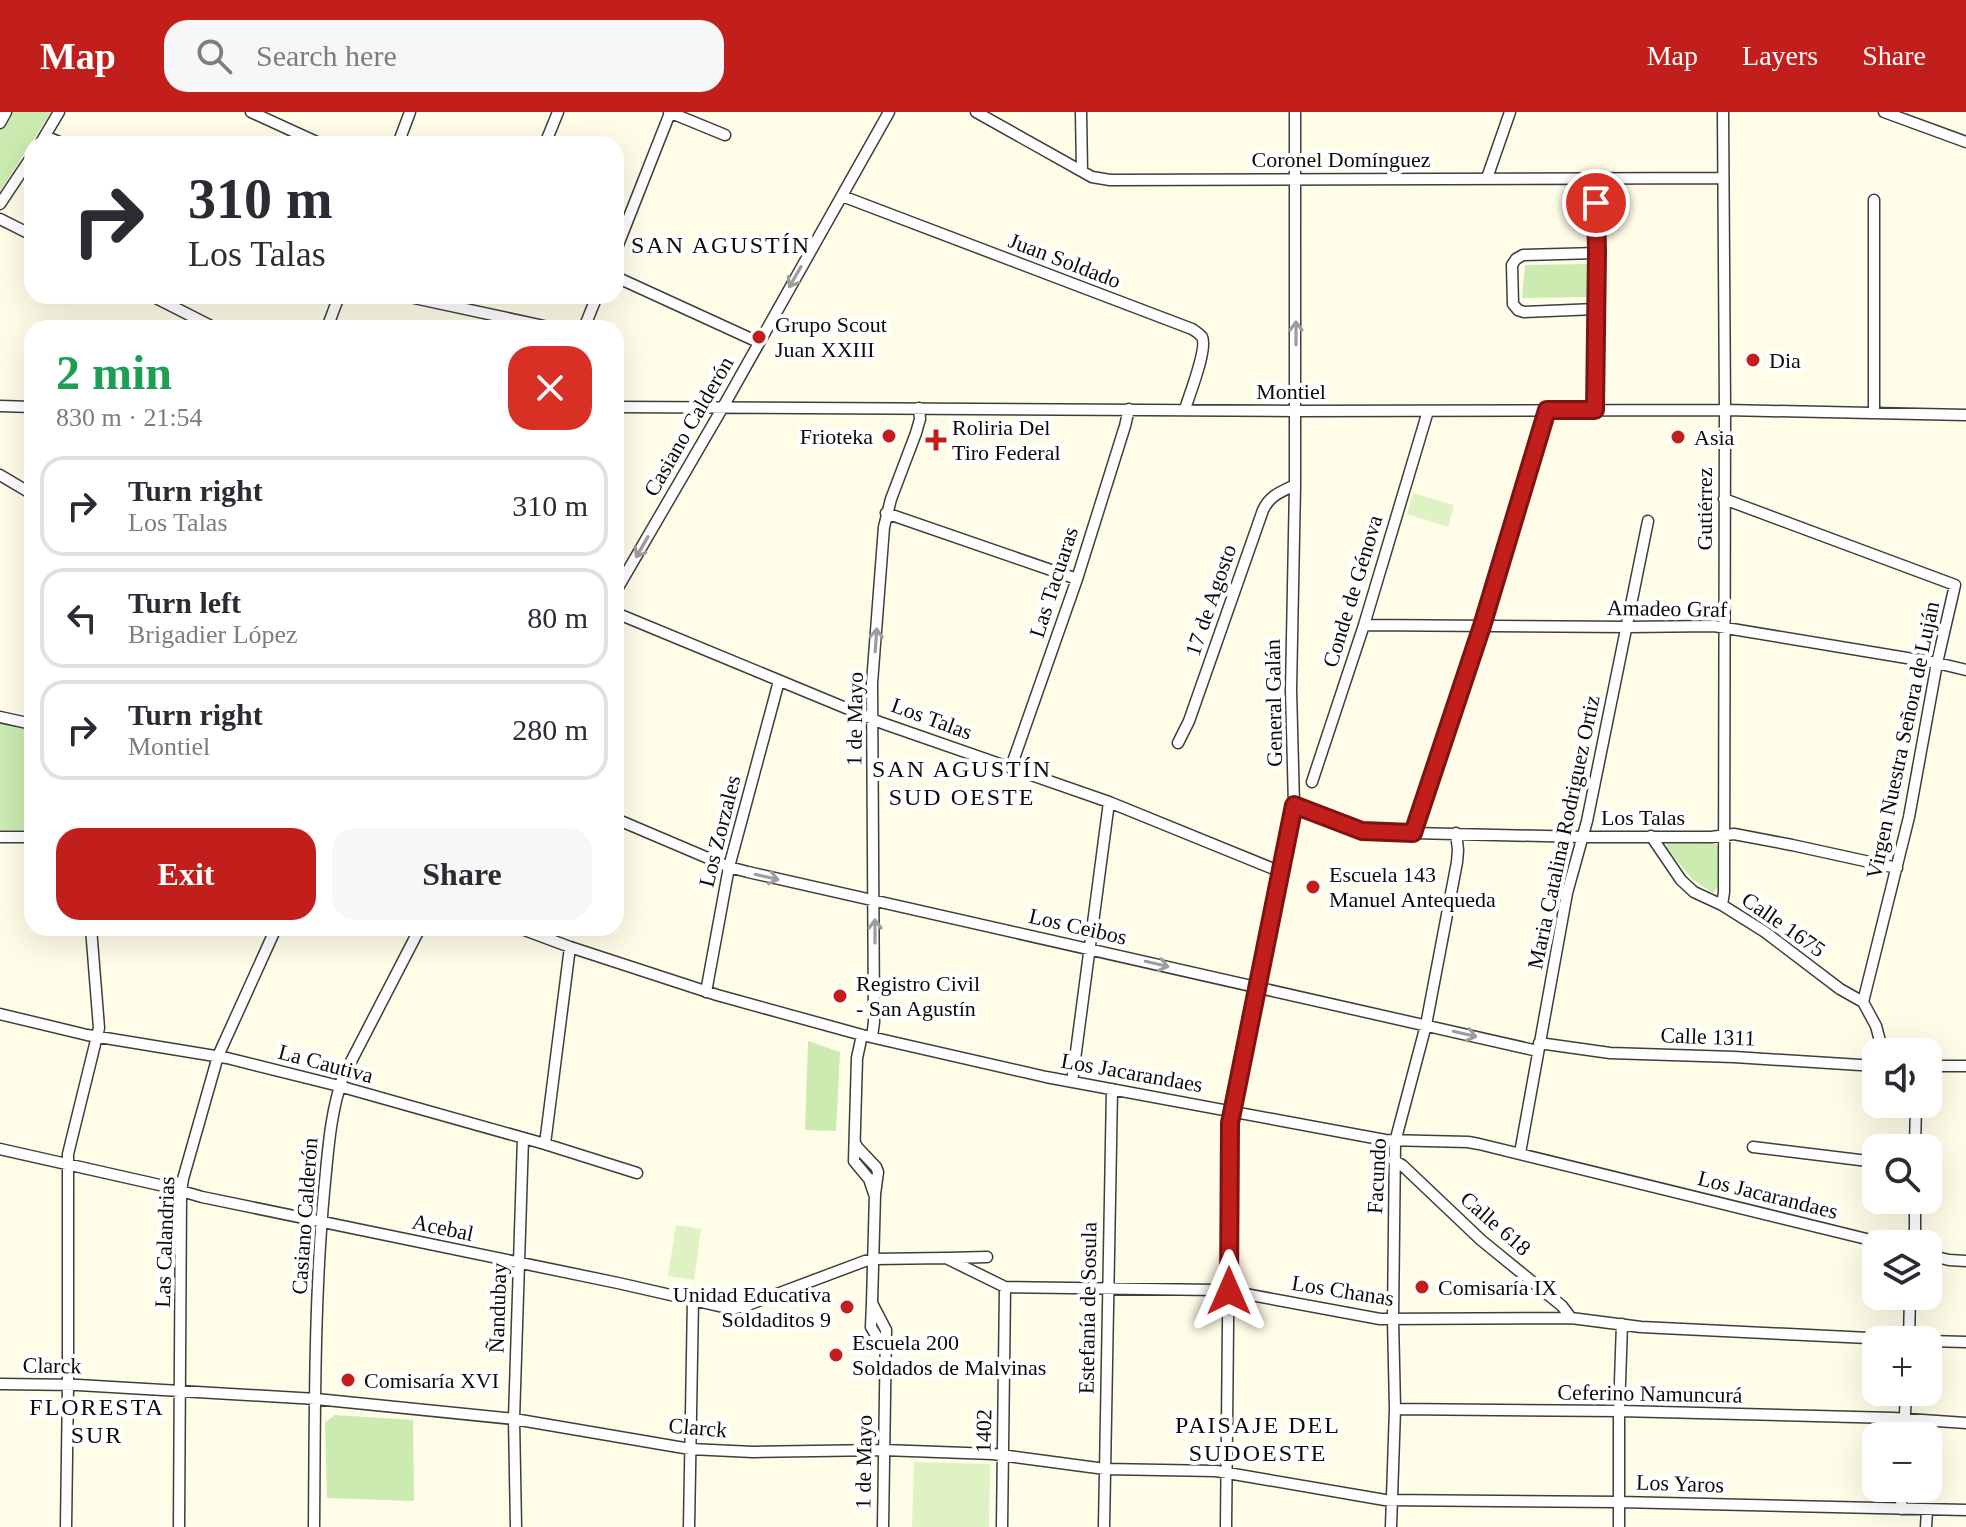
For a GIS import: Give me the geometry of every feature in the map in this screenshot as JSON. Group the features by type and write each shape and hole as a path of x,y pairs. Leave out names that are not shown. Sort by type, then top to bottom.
{"street":[{"path":"0,123 6,112"},
{"path":"45,136 59,112"},
{"path":"251,112 304,136"},
{"path":"401,136 410,112"},
{"path":"548,136 558,112"},
{"path":"624,230 670,112 725,135"},
{"name":"Casiano Calderón","path":"624,577 889,112"},
{"name":"Coronel Domínguez","path":"976,112 1092,177 1110,180 1723,178"},
{"path":"1081,112 1082,171"},
{"name":"General Galán","path":"1226,1527 1230,1133 1294,805 1291,690 1295,485 1295,112"},
{"path":"1487,178 1510,112"},
{"name":"Gutiérrez","path":"1722,905 1723,112"},
{"path":"1884,112 1966,142"},
{"path":"0,204 24,168"},
{"path":"1595,178 1595,410"},
{"name":"Juan Soldado","path":"842,196 1192,329 1200,334 1204,345 1185,409"},
{"path":"1874,200 1874,413"},
{"path":"0,219 24,231"},
{"path":"1596,309 1518,310 1513,304 1512,265 1523,255 1597,253"},
{"path":"624,281 758,342"},
{"path":"168,304 199,320"},
{"path":"442,304 516,320"},
{"path":"0,406 24,407"},
{"name":"Montiel","path":"624,407 1725,410 1966,415"},
{"name":"1 de Mayo","path":"883,1527 885,1350 871,1327 875,1194 869,1179 854,1161 857,1058 874,1022 872,683 886,513 916,433 919,408"},
{"name":"Las Tacuaras","path":"1011,767 1077,579 1129,409"},
{"path":"1413,833 1482,626 1547,410"},
{"name":"Conde de Génova","path":"1312,782 1364,625 1428,411"},
{"path":"0,475 24,489"},
{"name":"17 de Agosto","path":"1178,743 1189,721 1267,501 1295,485"},
{"name":"Virgen Nuestra Señora de Luján","path":"1724,499 1960,587 1937,663 1909,817 1863,1002"},
{"path":"886,513 1077,579"},
{"name":"Maria Catalina Rodriguez Ortiz","path":"1520,1153 1567,893 1583,837 1648,521"},
{"name":"Los Talas","path":"624,616 882,723 1109,802 1281,872"},
{"name":"Amadeo Graf","path":"1364,625 1723,627 1966,670"},
{"name":"Los Zorzales","path":"706,992 729,867 779,681"},
{"path":"0,717 24,722"},
{"path":"1072,1082 1109,802"},
{"name":"Los Talas","path":"1294,805 1362,831 1583,837 1739,835 1897,868"},
{"name":"Los Ceibos","path":"624,822 729,867 1426,1025 1538,1047"},
{"name":"Facundo","path":"1391,1527 1395,1409 1393,1160 1426,1025 1457,862 1456,833"},
{"name":"Calle 1675","path":"1651,836 1694,892 1722,905 1765,932 1848,995 1863,1002"},
{"path":"0,837 24,837"},
{"path":"66,1527 67,1164 100,1019 92,936"},
{"name":"Las Calandrias","path":"179,1527 183,1179 218,1056 272,936"},
{"name":"Casiano Calderón","path":"314,1527 322,1222 331,1128 339,1086 416,936"},
{"name":"Los Jacarandaes","path":"540,936 706,992 867,1036 1072,1082 1395,1142 1468,1142 1862,1238"},
{"path":"545,1144 570,947"},
{"path":"1863,1002 1869,1009 1879,1038"},
{"name":"La Cautiva","path":"0,1014 98,1037 218,1056 339,1086 637,1173"},
{"name":"Calle 1311","path":"1538,1047 1862,1065"},
{"path":"1942,1066 1966,1066"},
{"name":"Estefanía de Sosula","path":"1104,1527 1112,1089"},
{"name":"Ñandubay","path":"516,1527 514,1419 523,1138"},
{"path":"1753,1147 1862,1160"},
{"name":"Acebal","path":"0,1149 181,1192 732,1309 874,1259"},
{"name":"Calle 618","path":"1393,1160 1481,1240 1562,1306 1571,1318"},
{"path":"946,1258 987,1257"},
{"name":"Los Chanas","path":"874,1259 946,1258 1005,1287 1229,1291 1372,1318 1571,1318 1641,1327 1862,1338"},
{"path":"1942,1258 1966,1261"},
{"name":"1402","path":"1002,1527 1005,1287"},
{"path":"689,1527 693,1299"},
{"path":"1619,1527 1622,1324"},
{"path":"1942,1341 1966,1342"},
{"name":"Clarck","path":"0,1384 316,1399 514,1419 690,1449 753,1452 883,1450 1002,1455 1105,1469 1227,1473 1392,1500"},
{"path":"1905,1406 1905,1422"},
{"name":"Ceferino Namuncurá","path":"1395,1409 1619,1411 1966,1423"},
{"name":"Los Yaros","path":"1392,1500 1966,1510"},
{"path":"1901,1502 1901,1509"},
{"path":"1926,1527 1927,1510"}],"green space":[{"path":"11,112 51,112 36,136 24,136 24,154 0,191 0,131"},
{"path":"1587,264 1587,297 1522,298 1525,265"},
{"path":"1413,493 1454,505 1448,527 1407,514"},
{"path":"0,722 24,726 24,830 0,830"},
{"path":"1714,843 1719,846 1718,887 1713,893 1692,879 1667,849 1667,844"},
{"path":"808,1041 840,1052 836,1131 805,1130"},
{"path":"676,1225 701,1229 694,1280 668,1276"},
{"path":"335,1415 413,1420 414,1501 327,1498 325,1422"},
{"path":"914,1462 990,1464 989,1527 912,1527"}],"place":[{"name":"Grupo Scout Juan XXIII","path":"759,337"},
{"name":"Dia","path":"1753,360"},
{"name":"Frioteka","path":"889,436"},
{"name":"Asia","path":"1678,437"},
{"name":"Roliria Del Tiro Federal","path":"936,440"},
{"name":"Escuela 143 Manuel Antequeda","path":"1313,887"},
{"name":"Registro Civil - San Agustín","path":"840,996"},
{"name":"Comisaría IX","path":"1422,1287"},
{"name":"Unidad Educativa Soldaditos 9","path":"847,1307"},
{"name":"Escuela 200 Soldados de Malvinas","path":"836,1355"},
{"name":"Comisaría XVI","path":"348,1380"}],"district":[{"name":"SAN AGUSTÍN","path":"721,245"},
{"name":"SAN AGUSTÍN SUD OESTE","path":"962,783"},
{"name":"FLORESTA SUR","path":"97,1421"},
{"name":"PAISAJE DEL SUDOESTE","path":"1258,1439"}],"route":[{"path":"1229,1291 1230,1123 1294,805 1362,831 1413,833 1482,626 1547,410 1595,410 1596,203"}]}
